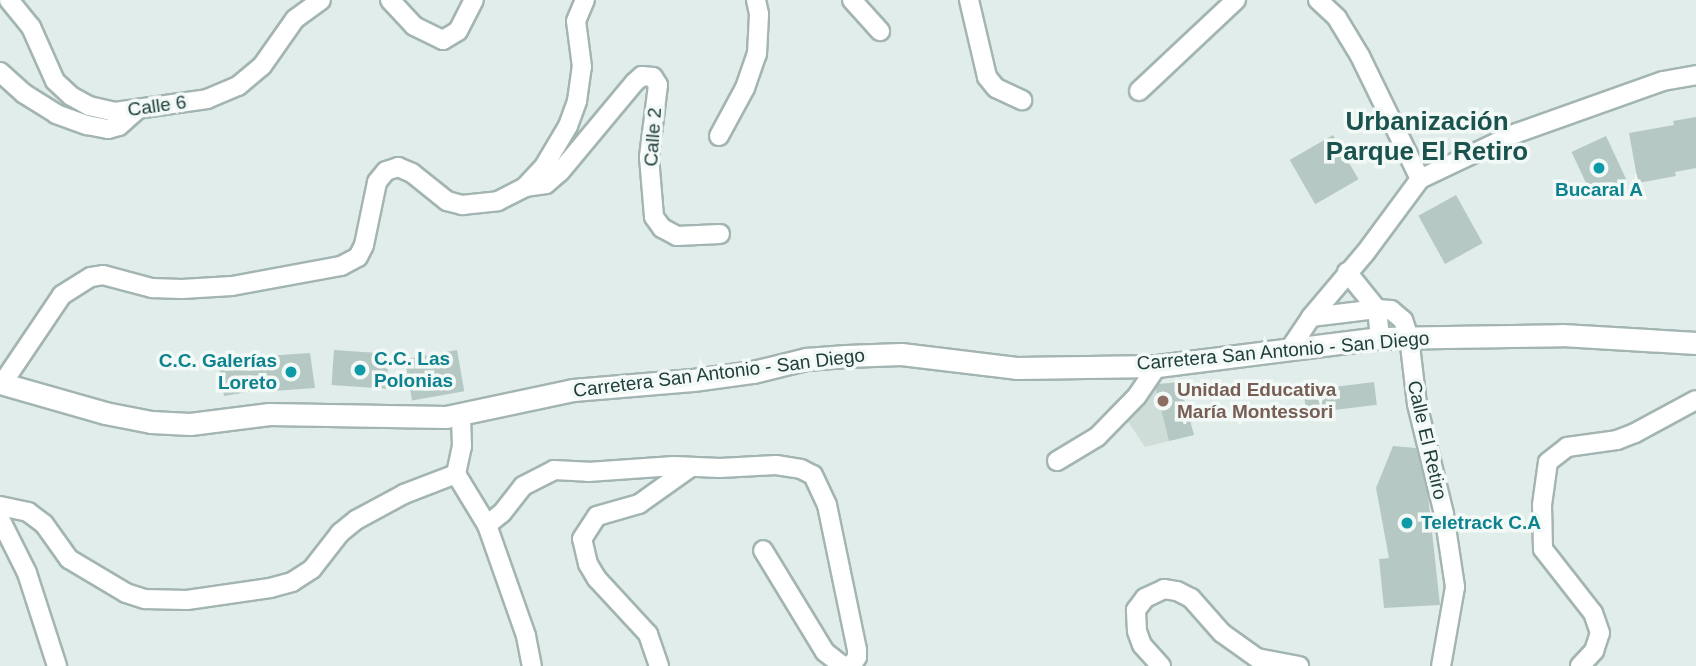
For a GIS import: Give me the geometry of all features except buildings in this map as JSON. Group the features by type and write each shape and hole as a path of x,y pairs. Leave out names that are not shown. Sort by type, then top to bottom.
{"street":[{"name":"Calle 6","path":"9,0 31,27 55,81 71,96 89,106 102,109 137,110 207,99 238,86 262,66 295,19 321,0"},
{"path":"390,0 414,26 429,36 443,40 458,31 474,0"},
{"path":"1,383 62,295 91,277 103,275 152,288 182,289 232,286 341,266 358,257 364,245 377,182 386,171 398,167 412,173 447,201 462,205 498,201 526,187 543,168 568,126 577,101 582,67 576,21 585,0"},
{"path":"719,136 735,107 757,54 759,14 756,0"},
{"path":"852,0 880,31"},
{"path":"969,0 986,77 996,88 1022,100"},
{"path":"1139,91 1236,0"},
{"path":"1318,0 1337,18 1360,56 1420,179"},
{"path":"0,72 23,93 56,114 87,125 108,130 119,126 137,110"},
{"path":"1289,349 1311,317 1366,252 1420,179 1517,133 1663,81 1696,75"},
{"name":"Calle 2","path":"526,187 546,184 560,172 635,82 642,76 653,77 658,85 649,157 654,217 662,229 677,236 694,238 720,233"},
{"path":"1348,272 1377,309 1380,338"},
{"path":"1311,317 1377,309 1397,314 1403,320 1409,337"},
{"name":"Carretera San Antonio - San Diego","path":"1,383 105,413 151,422 190,424 269,414 388,418 461,415 573,390 693,380 846,356 901,354 1016,368 1157,366 1380,338 1562,335 1696,343"},
{"name":"Calle El Retiro","path":"1409,337 1417,404 1444,514 1455,587 1441,666"},
{"path":"1057,461 1097,437 1137,396 1157,366"},
{"path":"1580,666 1594,651 1600,633 1593,613 1543,549 1542,505 1548,462 1567,447 1617,440 1635,433 1696,400"},
{"path":"461,415 463,446 456,474 487,525 526,636 532,666"},
{"path":"487,525 502,513 523,486 554,470 588,472 674,466 776,465 813,475 827,505 857,650 857,657 852,665 843,666 825,652 763,550"},
{"path":"659,666 648,634 593,571 582,539 597,516 639,504 691,467"},
{"path":"0,506 28,512 44,524 69,559 116,589 145,599 187,600 292,582 312,569 340,533 356,520 404,494 456,474"},
{"path":"0,519 27,573 57,666"},
{"path":"1161,666 1142,645 1137,631 1136,610 1145,598 1164,589 1177,591 1191,598 1222,633 1258,658 1299,666"}],"shaded area":[{"name":"Unidad Educativa María Montessori","path":"1179,382 1194,435 1145,447 1125,417 1156,385"}],"place":[{"name":"Bucaral A","path":"1599,168"},
{"name":"C.C. Las Polonias","path":"360,370"},
{"name":"C.C. Galerías Loreto","path":"291,372"},
{"name":"Unidad Educativa María Montessori","path":"1163,401"},
{"name":"Teletrack C.A","path":"1407,523"}],"district":[{"name":"Urbanización Parque El Retiro","path":"1427,137"}]}
